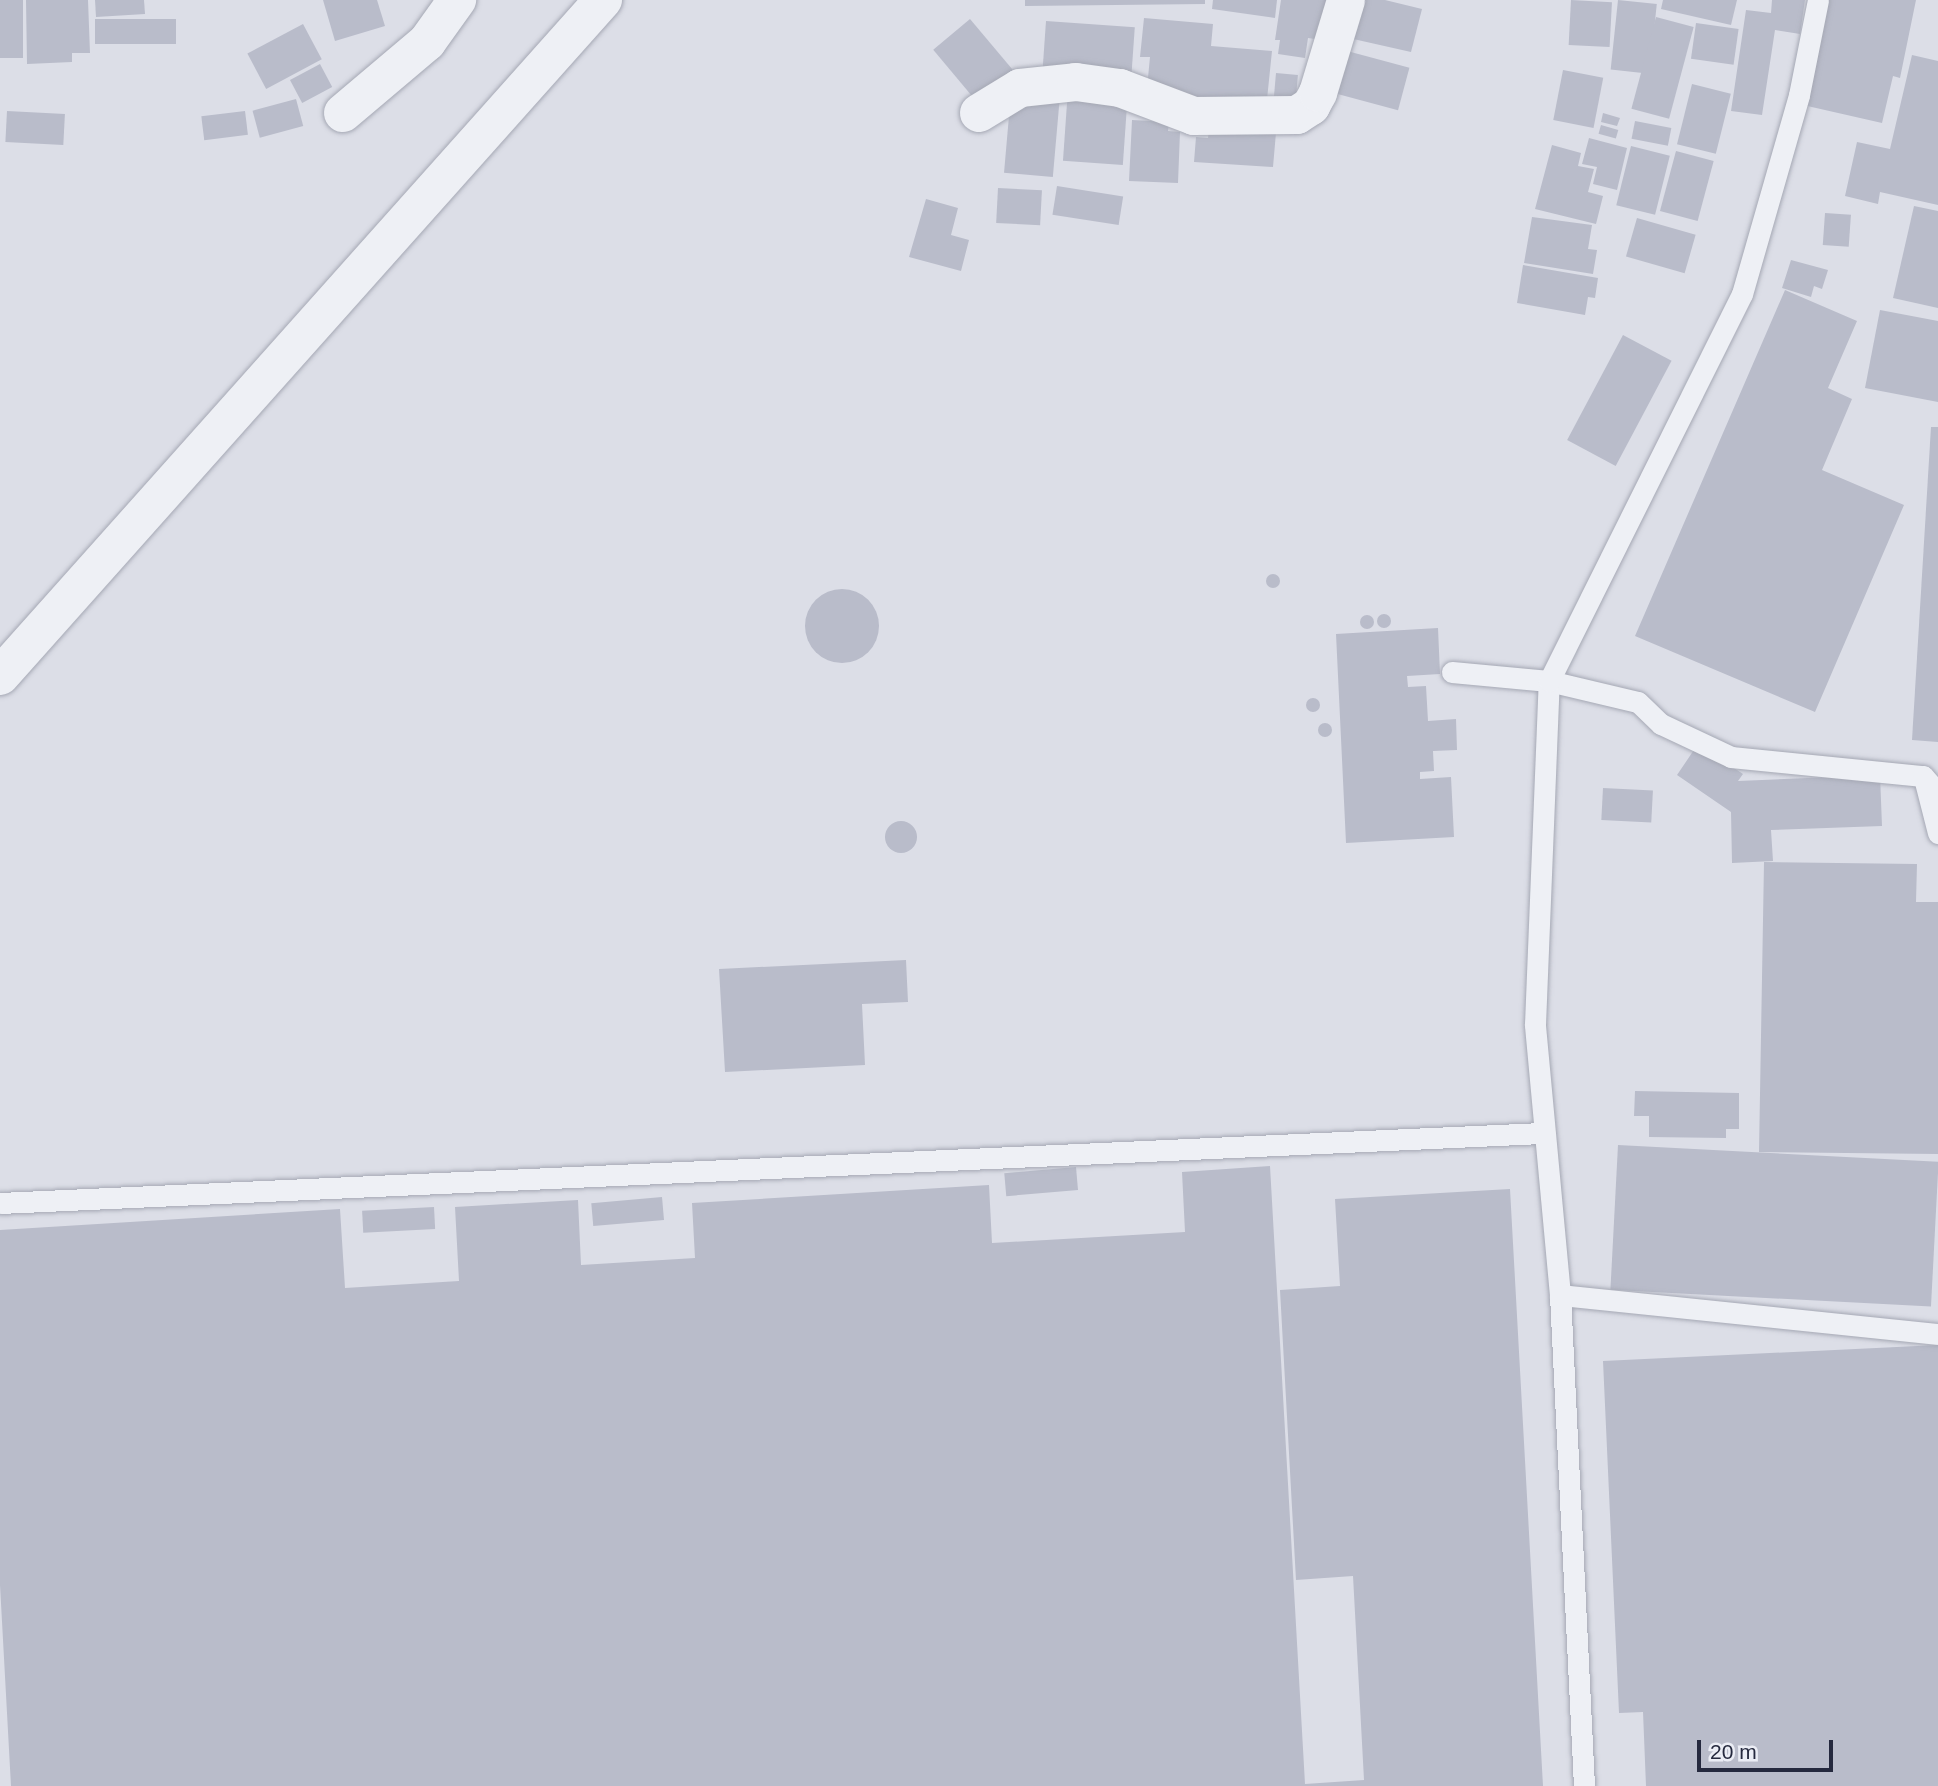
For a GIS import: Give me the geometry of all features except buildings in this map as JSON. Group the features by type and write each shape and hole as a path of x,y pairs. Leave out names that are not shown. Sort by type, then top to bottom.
{"street":[{"path":"343,113 427,42 457,0"},
{"path":"0,676 603,0"},
{"path":"979,113 1020,88 1076,82 1120,88 1194,116 1297,115 1311,106 1318,93 1346,0"}],"lane":[{"path":"1584,1786 1560,1295 1542,1133 1535,1024 1549,681 1742,294 1799,95 1818,0"},
{"path":"1452,672 1549,681 1639,702 1661,724 1731,757 1923,776 1938,793"},
{"path":"1923,776 1938,832"},
{"path":"0,1203 1542,1133"},
{"path":"1560,1295 1938,1334"}]}
